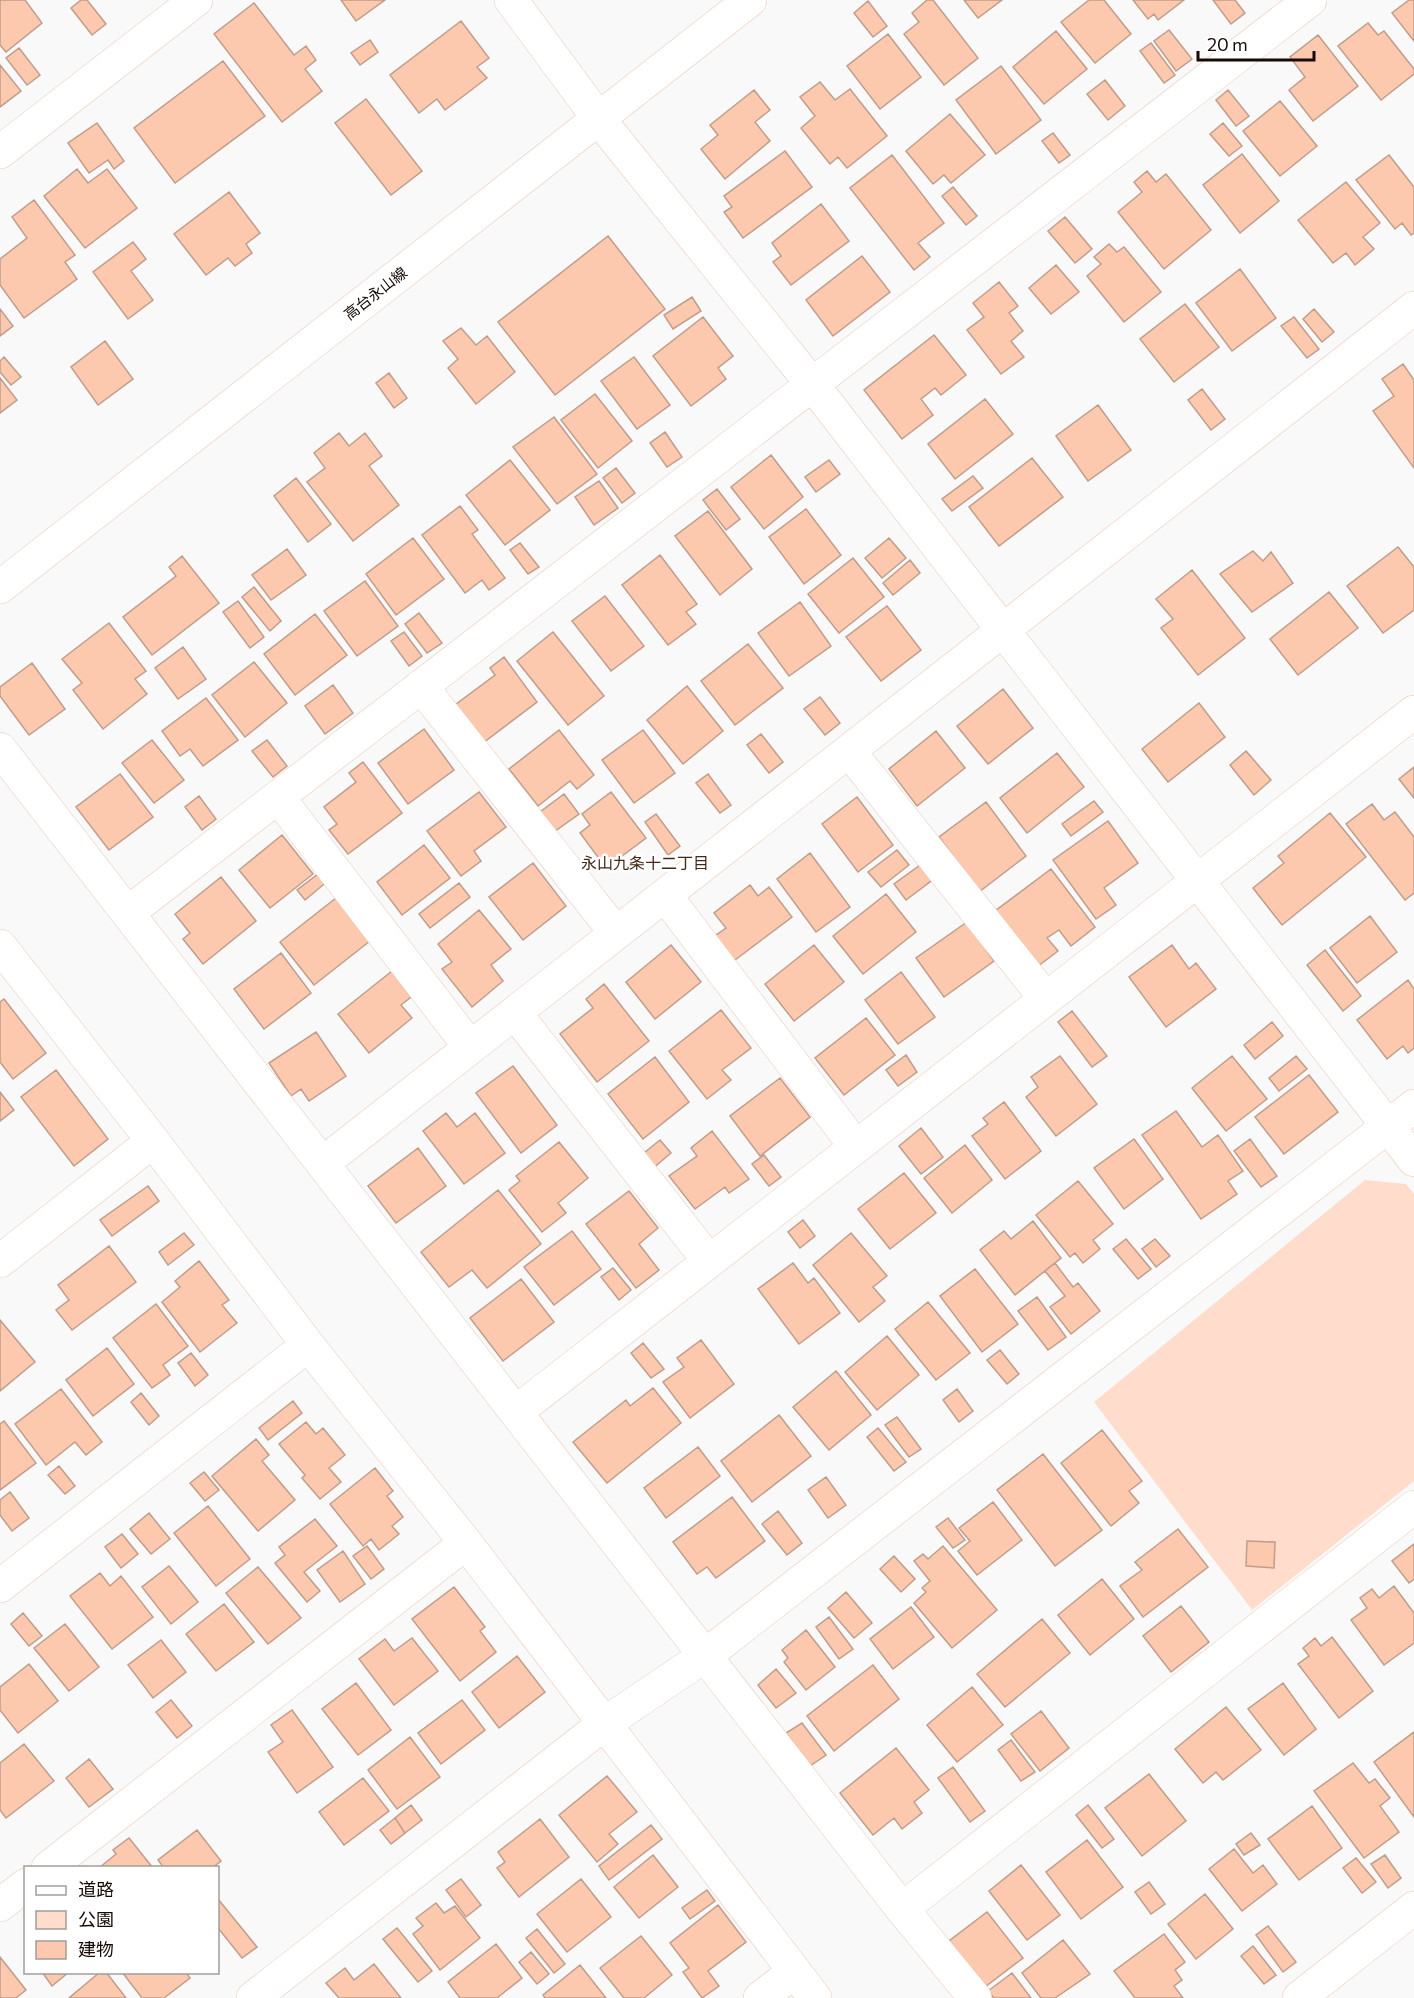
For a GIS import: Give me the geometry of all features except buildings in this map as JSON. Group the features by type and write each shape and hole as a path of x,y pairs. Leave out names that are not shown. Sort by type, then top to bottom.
{"street":[{"path":"0,152 196,0"},
{"path":"512,0 598,118 812,384 1414,1160"},
{"name":"高台永山線","path":"0,587 750,0"},
{"path":"129,912 1310,0"},
{"path":"322,1163 1414,308"},
{"path":"421,686 616,933"},
{"path":"516,1412 1414,712"},
{"path":"0,749 902,1908 975,1998"},
{"path":"849,751 1046,999"},
{"path":"278,797 470,1047"},
{"path":"665,895 856,1147"},
{"path":"2,952 153,1141 308,1345 466,1543 815,1998"},
{"path":"514,1013 709,1261"},
{"path":"253,1998 604,1724 706,1655 1414,1106"},
{"path":"0,1261 153,1141"},
{"path":"0,1586 308,1345"},
{"path":"902,1908 1414,1507"},
{"path":"51,1866 466,1543"},
{"path":"0,1905 24,1887"},
{"path":"1299,1998 1414,1908"},
{"path":"760,1998 795,1972"}],"green space":[{"path":"1365,1180 1406,1184 1414,1194 1414,1481 1252,1610 1094,1402"}],"district":[{"name":"永山九条十二丁目","path":"645,862"}]}
